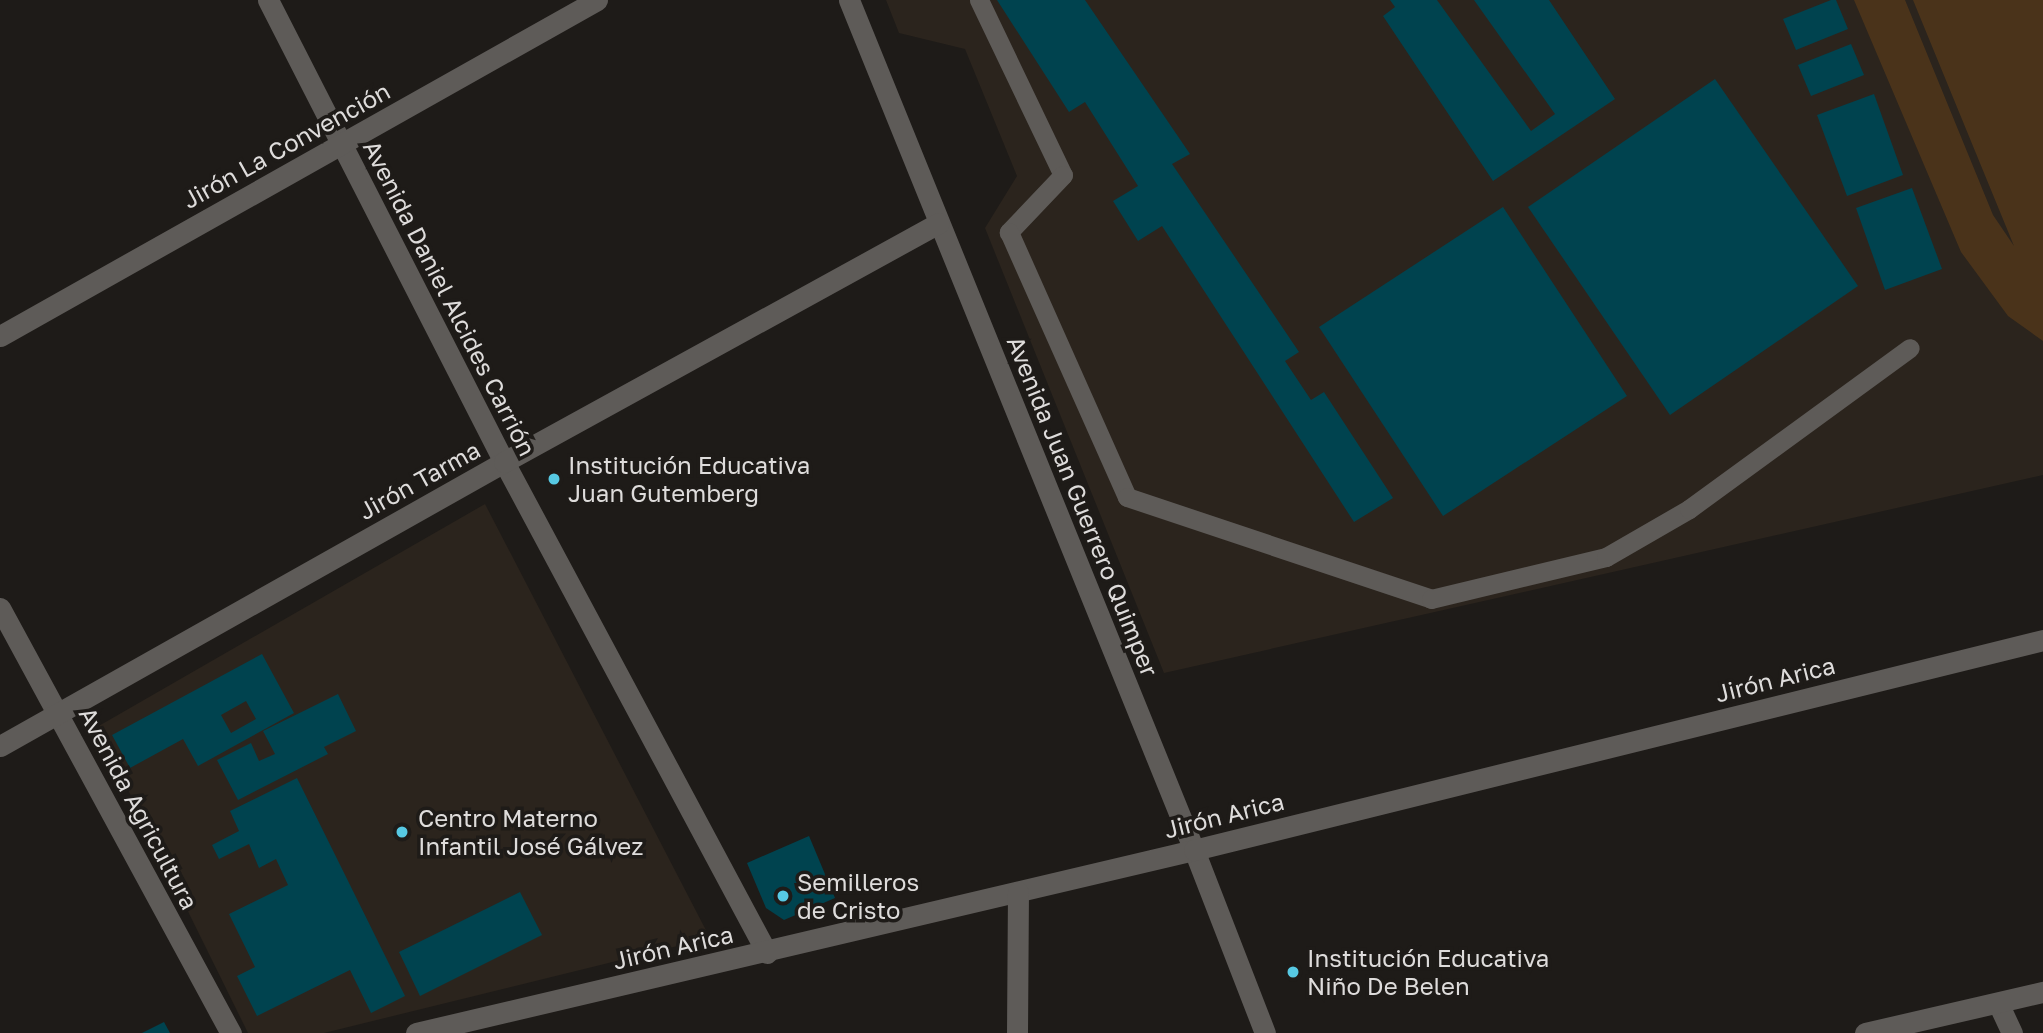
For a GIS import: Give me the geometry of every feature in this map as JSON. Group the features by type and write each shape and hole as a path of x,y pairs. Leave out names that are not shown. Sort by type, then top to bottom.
{"street":[{"name":"Avenida Daniel Alcides Carrión","path":"268,0 504,462 767,953"},
{"name":"Jirón La Convención","path":"0,336 597,0"},
{"name":"Avenida Juan Guerrero Quimper","path":"849,0 1194,850 1265,1033"},
{"name":"Jirón Tarma","path":"0,746 504,462 939,223"},
{"name":"Avenida Agricultura","path":"0,608 231,1033"},
{"name":"Jirón Arica","path":"416,1033 767,953 1194,850 2043,640"},
{"path":"1017,1033 1018,892"},
{"path":"1865,1033 2043,992"},
{"path":"1998,1003 2011,1033"}],"lane":[{"path":"979,0 1063,175 1009,232 1127,497 1430,598 1606,557 1689,509 1910,348"}],"shaded area":[{"path":"886,0 2043,0 2043,475 1164,673 985,228 1017,176 965,49 899,33"},
{"path":"1854,0 1905,0 1993,215 2014,246 1913,0 2043,0 2043,341 2008,316 1961,252"},
{"name":"Centro Materno Infantil José Gálvez","path":"485,504 710,938 324,1033 248,1033 97,727"}],"building":[{"path":"997,0 1085,0 1190,154 1172,164 1299,352 1285,361 1311,400 1324,392 1393,498 1354,522 1162,226 1138,241 1113,201 1138,186 1085,102 1069,112"},
{"path":"1390,0 1437,0 1531,131 1555,114 1474,0 1549,0 1615,99 1493,181 1383,16 1395,7"},
{"path":"1836,0 1848,29 1796,50 1783,19"},
{"path":"1851,44 1864,75 1811,96 1798,65"},
{"path":"1715,79 1858,286 1670,415 1528,207"},
{"path":"1874,94 1903,175 1847,196 1817,115"},
{"path":"1912,188 1942,269 1885,290 1856,208"},
{"path":"1503,207 1627,396 1443,516 1319,327"},
{"path":"262,654 294,713 198,766 183,739 130,768 112,735","holes":["246,701 256,719 231,733 221,715"]},
{"path":"338,694 356,731 324,747 328,754 238,800 217,760 251,743 259,761 275,754 263,731"},
{"path":"297,778 405,996 371,1013 350,970 257,1016 237,976 255,967 229,914 288,885 276,859 259,868 249,844 219,859 212,845 239,831 230,811"},
{"path":"809,836 835,898 784,920 766,908 747,863"},
{"path":"520,892 542,935 420,996 399,952"},
{"path":"164,1022 170,1033 142,1033"}],"place":[{"name":"Institución Educativa Juan Gutemberg","path":"554,479"},
{"name":"Centro Materno Infantil José Gálvez","path":"402,832"},
{"name":"Semilleros de Cristo","path":"783,896"},
{"name":"Institución Educativa Niño De Belen","path":"1293,972"}]}
